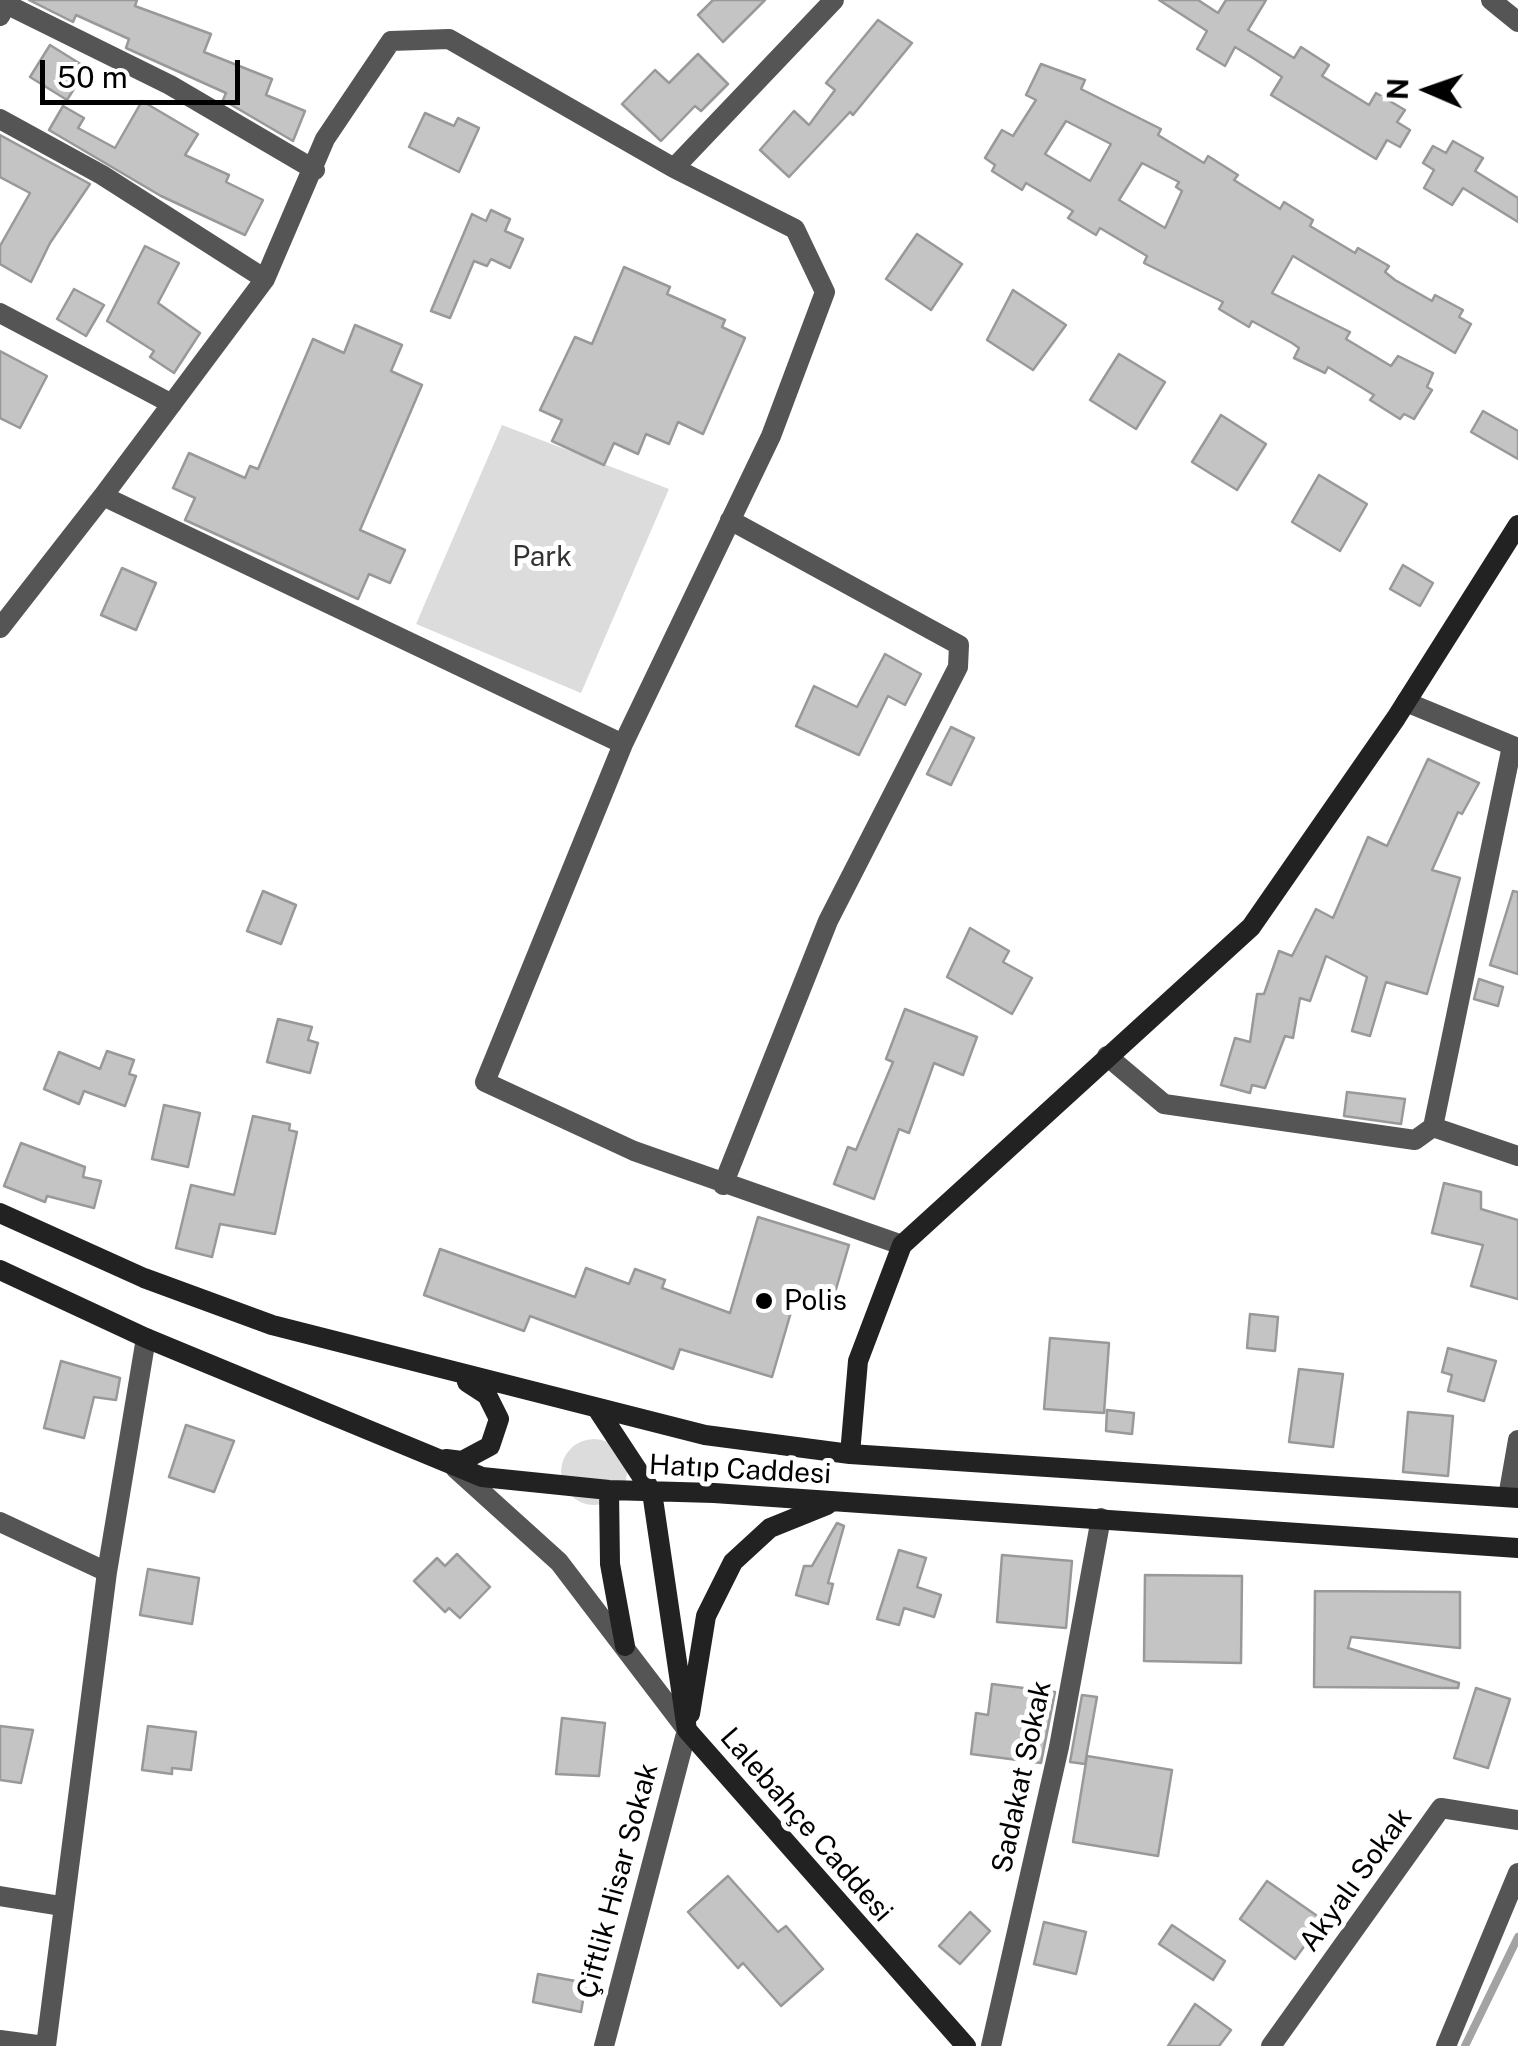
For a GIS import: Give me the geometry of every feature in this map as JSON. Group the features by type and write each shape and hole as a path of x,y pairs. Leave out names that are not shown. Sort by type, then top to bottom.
{"main road":[{"path":"850,1454 858,1361 902,1245 1251,927 1406,702 1518,525"},
{"name":"Hatıp Caddesi","path":"0,1213 144,1278 272,1325 598,1410 762,1446 1513,1497"},
{"name":"Hatıp Caddesi","path":"0,1270 146,1338 424,1457 482,1477 609,1490 1101,1518 1518,1548"},
{"path":"424,1457 462,1461 490,1446 498,1419 486,1395 456,1374"},
{"path":"598,1410 652,1492"},
{"path":"609,1490 610,1564 625,1646"},
{"name":"Lalebahçe Caddesi","path":"652,1492 687,1730 966,2046"},
{"path":"687,1730 706,1616 732,1562 770,1528 833,1503"}],"street":[{"path":"674,168 834,0"},
{"path":"1491,0 1518,22"},
{"path":"0,16 6,4 170,85 315,170"},
{"path":"0,628 265,278 325,140 391,41 449,39 674,168 795,229 826,292 770,436 623,744 486,1082 634,1151 902,1245"},
{"path":"0,118 102,176 265,278"},
{"path":"0,313 172,404"},
{"path":"103,496 623,744"},
{"path":"723,1185 828,920 958,667 959,645 730,520"},
{"path":"1107,1056 1164,1104 1415,1140 1432,1127 1515,746 1406,702"},
{"path":"1432,1127 1518,1156"},
{"path":"0,2040 46,2046 107,1572 146,1338"},
{"path":"1513,1497 1518,1440"},
{"path":"455,1468 558,1562 687,1730"},
{"name":"Sadakat Sokak","path":"991,2046 1059,1747 1101,1518"},
{"path":"0,1522 107,1572"},
{"name":"Çiftlik Hisar Sokak","path":"604,2046 687,1730"},
{"name":"Akyalı Sokak","path":"1271,2046 1441,1808 1518,1820"},
{"path":"1446,2046 1518,1873"},
{"path":"0,1896 61,1906"}],"green space":[{"name":"Park","path":"502,425 669,489 581,693 416,624"},
{"path":"594,1439 617,1449 627,1472 617,1495 594,1505 571,1495 561,1472 571,1449"}],"building":[{"path":"29,0 137,0 135,6 211,34 204,52 272,79 266,95 305,111 293,141 223,100 226,93 126,48 129,39 76,15 73,22"},
{"path":"713,0 765,0 723,42 698,15"},
{"path":"1159,0 1198,0 1218,13 1226,0 1266,0 1248,30 1294,58 1301,47 1329,65 1322,76 1369,105 1376,93 1405,110 1397,122 1410,130 1400,147 1387,140 1376,159 1271,95 1282,77 1253,58 1235,47 1225,66 1197,49 1207,31"},
{"path":"878,20 912,43 853,115 850,112 789,177 760,150 794,111 809,125 835,90 826,83"},
{"path":"50,45 87,68 67,100 30,77"},
{"path":"698,54 728,84 701,111 695,106 661,141 622,104 655,70 669,83"},
{"path":"1041,64 1085,80 1081,89 1161,129 1158,135 1204,163 1208,156 1238,175 1234,180 1280,209 1284,202 1313,220 1310,226 1355,253 1358,248 1389,266 1385,272 1395,280 1432,301 1435,295 1463,310 1459,317 1471,324 1455,353 1293,256 1272,293 1350,332 1346,339 1391,366 1398,356 1433,373 1427,387 1432,390 1414,419 1404,414 1400,419 1370,400 1374,395 1328,367 1325,373 1294,358 1299,348 1292,343 1252,321 1249,327 1219,309 1223,302 1144,263 1147,256 1100,228 1096,235 1068,218 1073,211 1026,183 1022,190 992,171 995,165 985,158 1002,130 1013,136 1036,100 1026,95","holes":["1066,121 1111,144 1090,181 1045,154","1142,163 1179,182 1176,187 1182,191 1165,228 1119,200"]},
{"path":"142,101 198,134 185,155 229,175 226,182 263,200 245,235 161,196 49,130 63,106 84,118 78,128 115,148"},
{"path":"425,113 454,126 458,118 479,128 459,172 409,147"},
{"path":"0,135 90,184 50,243 31,282 0,264 0,246 30,193 0,177"},
{"path":"1453,141 1483,158 1475,171 1518,198 1518,222 1463,188 1452,205 1424,188 1434,170 1423,163 1433,146 1446,153"},
{"path":"491,210 510,219 505,231 523,239 510,268 491,259 487,266 474,261 450,318 431,311 472,214 486,221"},
{"path":"917,234 962,264 931,310 886,279"},
{"path":"145,246 179,263 158,303 200,333 174,373 150,357 154,351 107,321"},
{"path":"624,267 670,287 667,294 725,320 722,327 745,338 703,434 678,422 669,444 646,434 638,454 614,443 604,465 552,441 562,420 540,410 575,337 592,344"},
{"path":"74,289 104,305 86,336 57,319"},
{"path":"1013,290 1066,325 1033,370 987,340"},
{"path":"355,325 402,345 391,371 422,385 360,530 405,550 390,583 369,574 358,599 185,520 195,498 173,488 189,453 245,478 250,466 258,469 313,339 344,353"},
{"path":"0,351 47,376 20,428 0,418"},
{"path":"1119,354 1165,382 1136,429 1090,400"},
{"path":"1483,411 1518,431 1518,459 1471,432"},
{"path":"1221,415 1266,444 1237,490 1192,462"},
{"path":"1319,475 1367,504 1340,551 1292,522"},
{"path":"1403,565 1433,583 1420,606 1390,589"},
{"path":"122,568 156,583 136,630 101,615"},
{"path":"885,654 921,674 905,705 888,696 859,755 796,726 814,686 857,707"},
{"path":"951,727 974,738 951,785 927,774"},
{"path":"1428,759 1479,783 1462,814 1458,812 1432,870 1460,878 1427,994 1386,982 1370,1036 1352,1031 1367,977 1326,956 1310,1001 1300,998 1293,1038 1285,1036 1265,1088 1252,1085 1250,1093 1221,1085 1235,1038 1250,1042 1257,994 1264,994 1279,951 1292,956 1316,909 1333,918 1368,837 1387,846"},
{"path":"263,891 296,905 281,944 247,931"},
{"path":"1513,891 1518,892 1518,974 1490,965"},
{"path":"970,928 1009,951 1003,962 1032,978 1012,1014 947,977"},
{"path":"1479,979 1503,987 1498,1006 1474,999"},
{"path":"905,1009 977,1037 963,1075 934,1063 909,1133 899,1129 874,1199 834,1184 848,1147 856,1150 893,1062 886,1059"},
{"path":"278,1019 312,1027 308,1040 318,1043 310,1073 267,1062"},
{"path":"107,1051 134,1060 129,1074 136,1076 125,1106 84,1091 79,1104 44,1089 59,1052 100,1069"},
{"path":"1347,1092 1405,1099 1401,1124 1344,1116"},
{"path":"164,1105 200,1113 188,1167 152,1159"},
{"path":"253,1116 290,1124 289,1130 297,1132 275,1234 220,1224 212,1257 176,1248 191,1185 234,1195"},
{"path":"21,1143 85,1167 83,1177 101,1181 94,1208 47,1196 45,1202 4,1186"},
{"path":"1444,1183 1481,1192 1481,1209 1518,1220 1518,1299 1471,1286 1483,1245 1432,1233"},
{"path":"758,1217 849,1245 831,1306 796,1295 772,1377 680,1349 673,1369 530,1316 524,1331 424,1295 440,1249 575,1297 586,1268 629,1284 635,1269 665,1280 662,1288 730,1313"},
{"path":"1250,1314 1278,1317 1275,1351 1247,1348"},
{"path":"1050,1338 1109,1343 1104,1413 1044,1409"},
{"path":"1448,1348 1496,1361 1484,1401 1448,1391 1452,1375 1442,1372"},
{"path":"61,1361 120,1378 116,1400 94,1397 84,1438 44,1428"},
{"path":"1299,1369 1343,1374 1333,1447 1289,1442"},
{"path":"1107,1410 1134,1413 1132,1434 1106,1431"},
{"path":"1408,1412 1453,1416 1448,1476 1403,1472"},
{"path":"186,1425 234,1441 214,1492 169,1477"},
{"path":"837,1523 844,1526 828,1583 833,1584 828,1604 796,1595 804,1566 812,1566"},
{"path":"899,1550 926,1558 917,1587 941,1595 934,1617 904,1608 899,1625 877,1619"},
{"path":"457,1554 490,1587 460,1618 449,1608 445,1612 414,1581 437,1558 445,1566"},
{"path":"1002,1555 1072,1561 1066,1628 997,1622"},
{"path":"148,1569 199,1578 192,1624 140,1615"},
{"path":"1145,1575 1242,1576 1241,1663 1144,1661"},
{"path":"1315,1591 1460,1592 1460,1648 1351,1637 1348,1648 1459,1683 1458,1688 1314,1687"},
{"path":"992,1684 1055,1692 1041,1763 971,1754 976,1713 988,1715"},
{"path":"1476,1688 1510,1699 1488,1768 1454,1758"},
{"path":"1082,1695 1097,1697 1085,1764 1070,1762"},
{"path":"562,1718 605,1723 599,1776 556,1774"},
{"path":"0,1726 33,1730 21,1783 0,1780"},
{"path":"148,1726 196,1732 191,1770 172,1768 172,1774 142,1770"},
{"path":"1087,1756 1172,1770 1158,1856 1073,1842"},
{"path":"728,1876 778,1932 786,1926 823,1969 781,2006 743,1963 738,1968 688,1912"},
{"path":"1267,1881 1323,1920 1295,1959 1240,1919"},
{"path":"970,1912 990,1931 960,1964 939,1946"},
{"path":"1044,1922 1086,1932 1076,1974 1034,1964"},
{"path":"1172,1925 1225,1961 1213,1980 1159,1944"},
{"path":"538,1974 586,1983 581,2012 533,2002"},
{"path":"1195,2004 1231,2030 1219,2046 1168,2046"}],"waterway":[{"path":"1465,2046 1518,1937"}],"place":[{"name":"Polis","path":"764,1301"}]}
